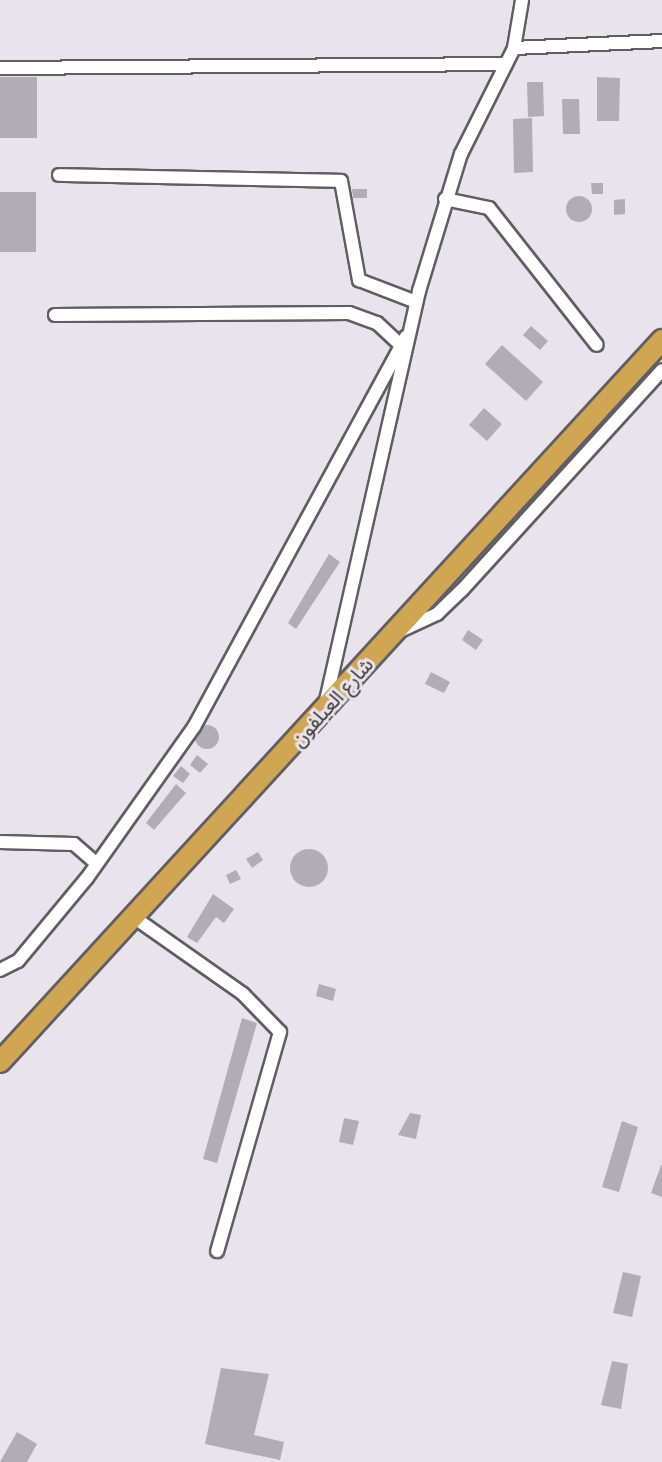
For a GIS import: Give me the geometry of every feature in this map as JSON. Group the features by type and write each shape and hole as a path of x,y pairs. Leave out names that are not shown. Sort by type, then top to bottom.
{"highway":[{"name":"شارع العيلفون","path":"0,1062 322,716 662,340"}],"street":[{"path":"322,716 403,341 445,199 514,48 522,23 522,0"},
{"path":"514,48 662,41"},
{"path":"0,68 506,64"},
{"path":"59,175 341,181 359,280 416,302"},
{"path":"445,199 489,208 597,345"},
{"path":"55,315 349,313 377,323 403,341"},
{"path":"0,970 18,961 96,863 194,727 403,341"},
{"path":"394,634 437,614 462,590 662,370"},
{"path":"0,842 74,844 96,863"},
{"path":"135,918 243,994 280,1032 217,1251"}],"building":[{"path":"0,77 37,77 37,138 0,138"},
{"path":"597,77 620,78 619,121 597,121"},
{"path":"527,82 543,82 544,116 528,117"},
{"path":"562,99 579,99 580,134 563,134"},
{"path":"532,118 533,172 514,173 513,119"},
{"path":"591,183 603,183 603,194 592,194"},
{"path":"352,189 367,189 367,198 353,198"},
{"path":"0,192 36,192 36,252 0,252"},
{"path":"579,196 588,200 592,209 588,218 579,222 570,218 566,209 570,200"},
{"path":"625,199 625,214 614,215 614,200"},
{"path":"531,326 548,341 540,350 523,335"},
{"path":"502,345 543,382 526,401 485,364"},
{"path":"484,408 502,424 487,441 469,425"},
{"path":"329,554 340,562 296,629 288,623"},
{"path":"468,630 483,640 476,650 462,640"},
{"path":"431,672 450,682 444,693 425,684"},
{"path":"207,725 215,729 219,737 215,745 207,749 199,745 195,737 199,729"},
{"path":"197,755 208,764 200,773 190,765"},
{"path":"181,766 190,774 183,783 173,776"},
{"path":"176,784 186,793 154,830 146,823"},
{"path":"309,849 322,855 328,868 322,881 309,887 296,881 290,868 296,855"},
{"path":"258,852 263,860 252,868 246,859"},
{"path":"236,870 241,879 230,884 226,875"},
{"path":"213,894 234,909 224,923 216,917 197,943 187,937"},
{"path":"319,984 336,989 333,1001 316,996"},
{"path":"242,1018 257,1023 217,1163 203,1159"},
{"path":"410,1113 421,1115 416,1139 398,1135"},
{"path":"344,1118 359,1121 353,1145 339,1142"},
{"path":"622,1121 638,1127 619,1192 602,1187"},
{"path":"662,1165 662,1197 651,1193"},
{"path":"623,1272 641,1276 632,1317 613,1313"},
{"path":"612,1361 628,1364 621,1409 601,1405"},
{"path":"221,1368 269,1374 254,1435 284,1442 280,1460 205,1444"},
{"path":"17,1432 37,1444 27,1462 0,1462"}]}
